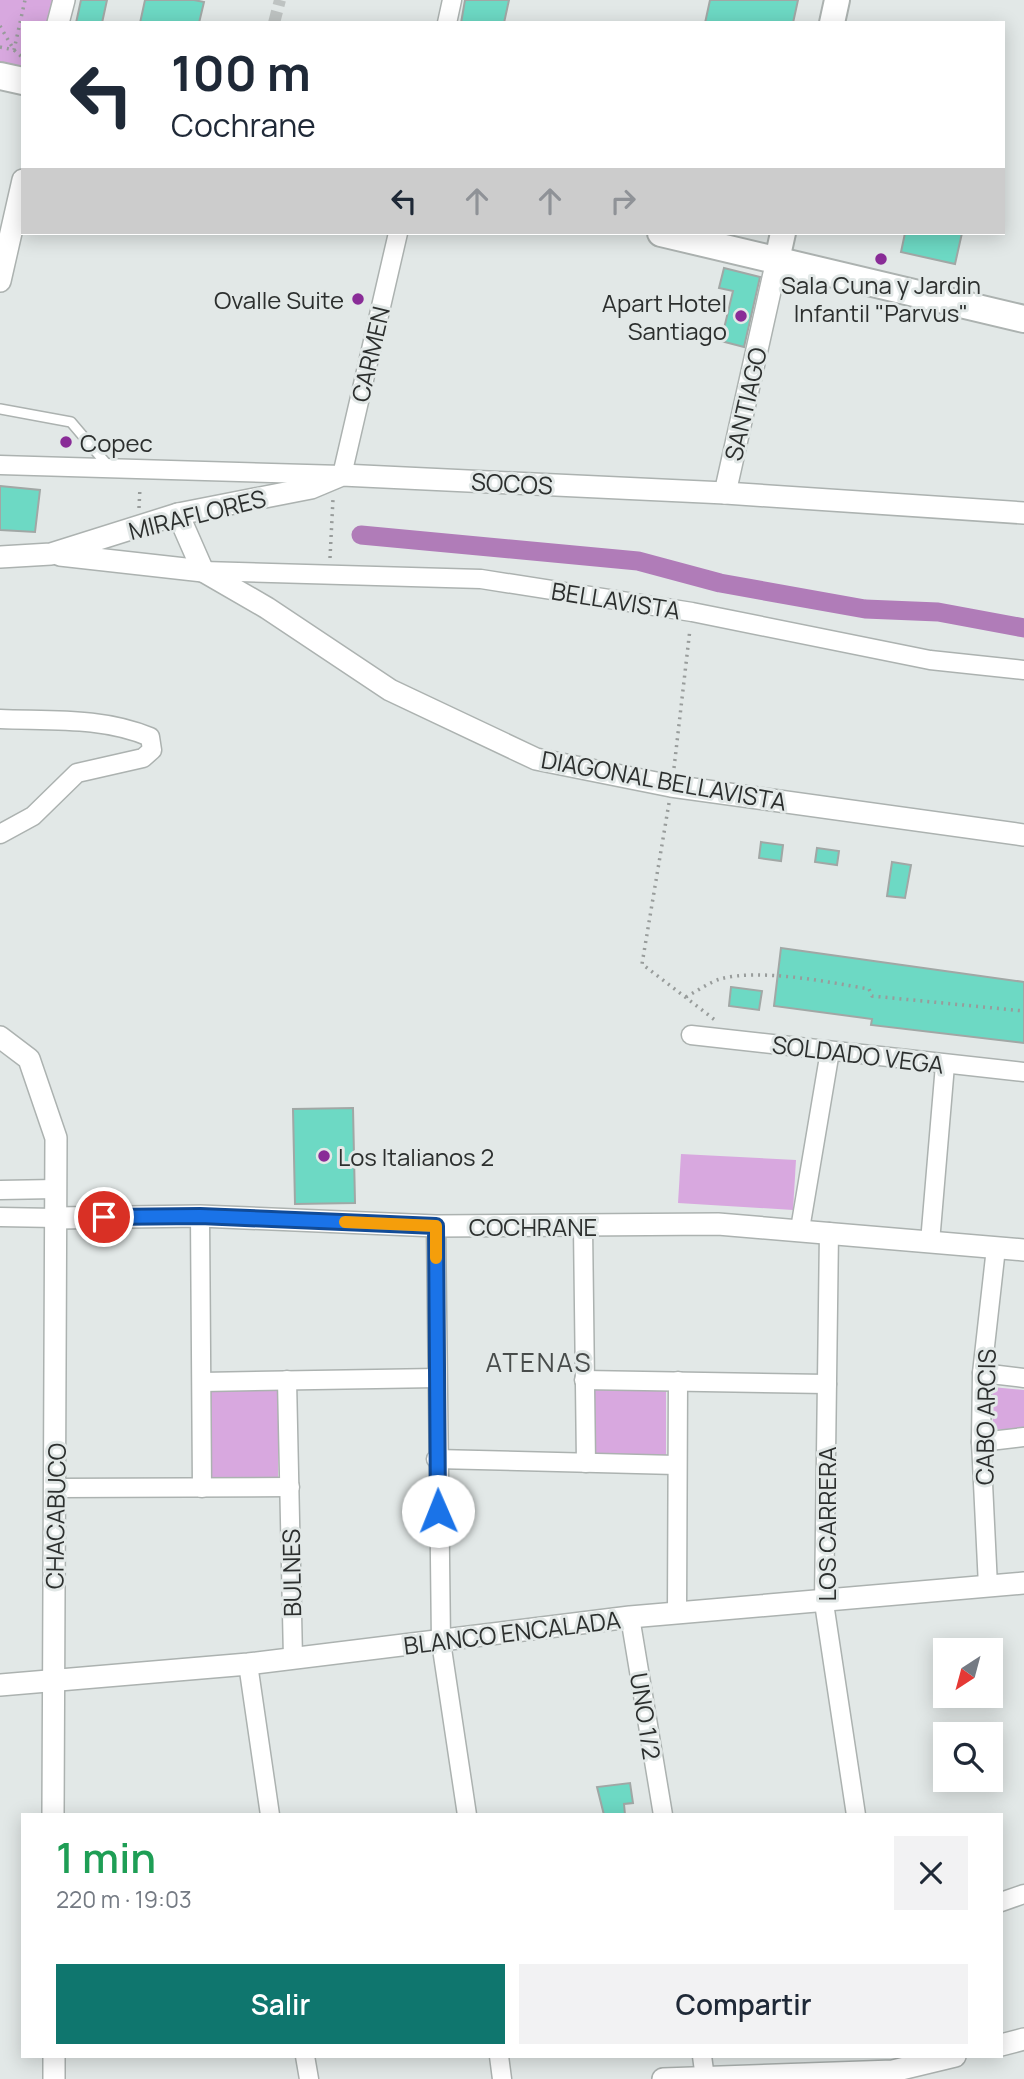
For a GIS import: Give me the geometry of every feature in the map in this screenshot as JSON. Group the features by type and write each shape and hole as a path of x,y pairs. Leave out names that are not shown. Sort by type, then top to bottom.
{"main road":[{"path":"832,21 837,0"},
{"path":"0,76 21,81"},
{"path":"670,235 1024,319"},
{"name":"SANTIAGO","path":"777,260 783,235"}],"street":[{"path":"59,21 64,0"},
{"path":"447,21 452,0"},
{"path":"0,281 21,189"},
{"name":"CARMEN","path":"348,475 398,235"},
{"name":"SANTIAGO","path":"725,493 777,260"},
{"name":"SOCOS","path":"0,464 111,470 348,475 725,493 1024,513"},
{"name":"MIRAFLORES","path":"51,554 178,514 311,488 348,475"},
{"path":"178,514 203,570"},
{"name":"MIRAFLORES","path":"0,557 51,554 203,570"},
{"name":"BELLAVISTA","path":"203,570 481,579 692,612 929,660 1024,670"},
{"name":"DIAGONAL BELLAVISTA","path":"203,570 267,608 390,690 536,759 671,786 1024,835"},
{"path":"0,719 92,722 127,728 150,737 152,750 143,758 77,773 33,816 0,834"},
{"name":"SOLDADO VEGA","path":"691,1035 1024,1072"},
{"name":"CHACABUCO","path":"0,1037 29,1059 56,1138 52,1813"},
{"path":"800,1228 830,1051"},
{"path":"930,1242 946,1065"},
{"path":"0,1190 56,1189"},
{"path":"200,1216 202,1488"},
{"name":"COCHRANE","path":"0,1217 200,1216 436,1226 718,1224 800,1228 1024,1250"},
{"path":"436,1226 436,1459 440,1642 467,1813"},
{"path":"583,1227 586,1463"},
{"name":"LOS CARRERA","path":"829,1232 824,1603 856,1813"},
{"name":"CABO ARCIS","path":"988,1586 981,1442 982,1373 996,1248"},
{"path":"982,1373 1024,1377"},
{"path":"202,1382 437,1378"},
{"name":"BULNES","path":"287,1380 293,1659"},
{"path":"584,1380 827,1384"},
{"path":"677,1614 678,1381"},
{"path":"981,1442 1024,1437"},
{"path":"436,1459 676,1465"},
{"path":"56,1488 290,1487"},
{"name":"BLANCO ENCALADA","path":"0,1685 247,1664 630,1618 824,1603 1024,1583"},
{"name":"UNO 1/2","path":"630,1618 663,1813"},
{"path":"247,1664 270,1813"},
{"path":"1003,1901 1024,1894"},
{"path":"1003,2044 1024,2039"},
{"path":"54,2058 54,2079"},
{"path":"305,2058 309,2079"},
{"path":"499,2058 502,2079"},
{"path":"702,2058 705,2078"},
{"path":"663,2079 892,2064 939,2058"}],"lane":[{"path":"0,409 71,422 111,470"}],"path":[{"path":"14,50 25,0"},
{"path":"0,26 14,50 21,56"},
{"path":"0,47 14,50"},
{"path":"140,527 139,494 142,470"},
{"path":"329,574 333,496 351,495 348,475"},
{"path":"692,612 671,786 642,964 741,1041"},
{"path":"686,998 717,980 748,976 812,979 869,989 872,996 1024,1011"}],"shaded area":[{"path":"0,0 53,0 49,21 21,21 21,71 0,66"},
{"path":"681,1154 796,1160 793,1210 678,1203"},
{"path":"592,1385 666,1385 666,1457 592,1456"},
{"path":"210,1386 279,1387 278,1481 209,1480"},
{"path":"992,1387 1024,1390 1024,1428 993,1430"}],"building":[{"path":"81,0 107,0 102,21 76,21"},
{"path":"145,0 204,2 199,21 140,21"},
{"path":"465,0 509,0 504,21 461,21"},
{"path":"710,0 798,0 793,21 705,21"},
{"path":"905,235 962,235 955,264 901,252"},
{"name":"Apart Hotel Santiago","path":"724,268 760,277 744,347 721,341 733,291 719,288"},
{"path":"0,486 40,490 35,532 0,530"},
{"path":"761,842 783,845 781,861 759,858"},
{"path":"817,848 839,851 837,865 815,862"},
{"path":"892,862 911,865 905,898 887,896"},
{"path":"781,948 1024,982 1024,1043 871,1025 872,1019 774,1006"},
{"path":"731,987 762,991 759,1010 729,1006"},
{"name":"Los Italianos 2","path":"353,1108 355,1203 295,1204 293,1109"},
{"path":"630,1783 633,1803 624,1804 625,1813 604,1813 597,1787"}],"waterway":[{"path":"361,535 638,561 720,583 865,609 938,612 1024,628"}],"tunnel":[{"path":"275,21 280,0"}],"slow traffic":[{"path":"345,1222 436,1226 436,1258"}],"place":[{"name":"Sala Cuna y Jardin Infantil \"Parvus\"","path":"881,259"},
{"name":"Ovalle Suite","path":"358,299"},
{"name":"Apart Hotel Santiago","path":"741,316"},
{"name":"Copec","path":"66,442"},
{"name":"Los Italianos 2","path":"324,1156"}],"district":[{"name":"ATENAS","path":"539,1362"}],"route":[{"path":"104,1217 200,1216 436,1226 438,1511"}]}
